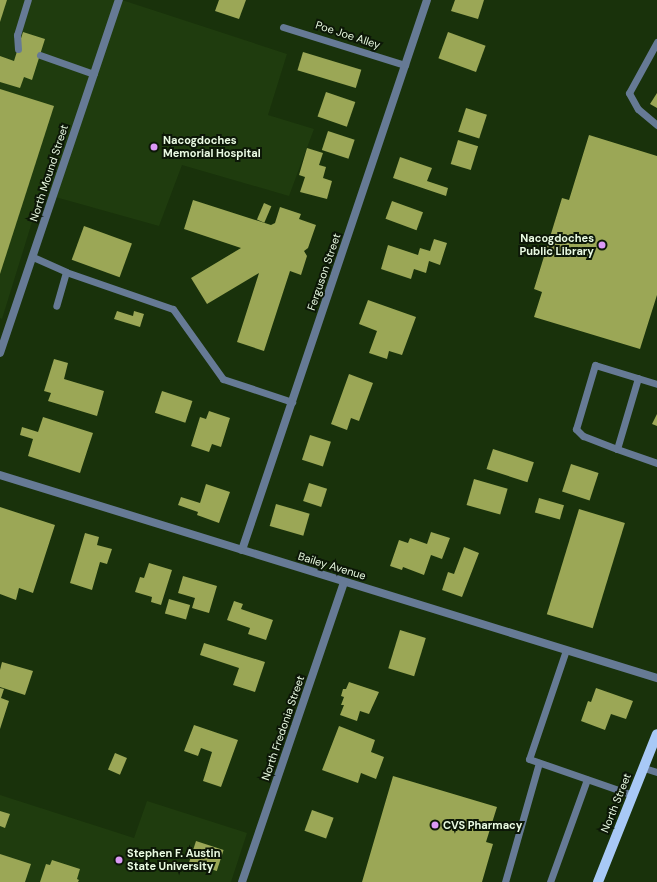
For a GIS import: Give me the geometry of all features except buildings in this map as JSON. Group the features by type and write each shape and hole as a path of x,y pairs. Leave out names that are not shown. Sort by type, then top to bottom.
{"main road":[{"name":"North Street","path":"598,882 657,734"}],"street":[{"name":"North Mound Street","path":"0,354 119,0"},
{"name":"Ferguson Street","path":"242,550 427,0"},
{"name":"Bailey Avenue","path":"0,475 657,678"},
{"name":"North Fredonia Street","path":"242,882 344,582"}],"lane":[{"path":"18,48 16,35 28,0"},
{"name":"Poe Joe Alley","path":"284,27 405,65"},
{"path":"657,42 629,93 638,109 657,125"},
{"path":"40,56 94,74"},
{"path":"33,257 66,272 173,309 223,379 292,402"},
{"path":"56,306 66,272"},
{"path":"657,384 595,365 576,429 583,436 657,463"},
{"path":"617,449 638,378"},
{"path":"566,650 529,759 633,795"},
{"path":"505,882 539,763"},
{"path":"644,768 657,772"},
{"path":"550,882 587,779"}],"shaded area":[{"name":"Nacogdoches Memorial Hospital","path":"0,0 122,0 287,54 268,115 314,129 289,196 182,165 159,226 41,193 2,319 0,318"},
{"name":"Stephen F. Austin State University","path":"0,795 134,838 147,801 247,833 231,882 0,882"}],"place":[{"name":"Nacogdoches Memorial Hospital","path":"154,147"},
{"name":"Nacogdoches Public Library","path":"602,245"},
{"name":"CVS Pharmacy","path":"435,825"},
{"name":"Stephen F. Austin State University","path":"119,860"}]}
